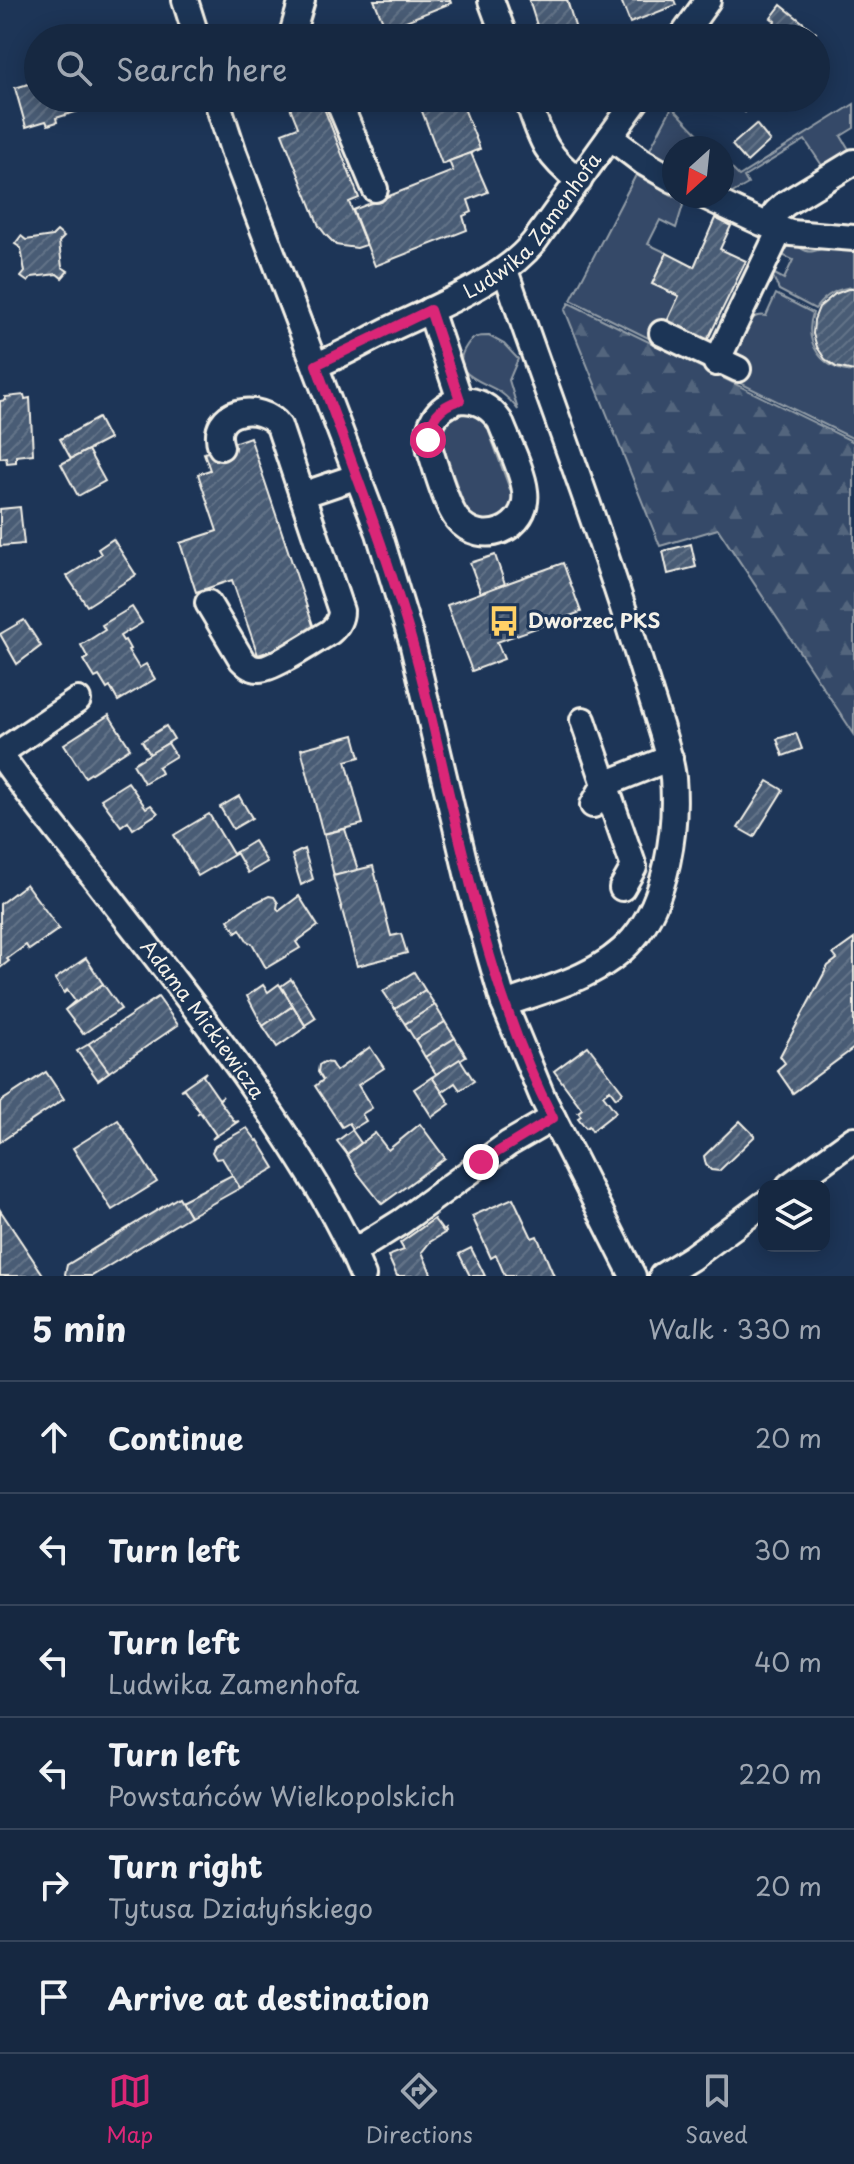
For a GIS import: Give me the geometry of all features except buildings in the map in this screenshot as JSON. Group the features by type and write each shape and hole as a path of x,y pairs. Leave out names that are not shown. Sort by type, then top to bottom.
{"street":[{"path":"185,0 193,24"},
{"path":"296,24 302,0"},
{"path":"491,0 500,24"},
{"path":"691,24 708,0"},
{"path":"221,112 379,533 408,627 471,890 504,1004 553,1118 633,1276"},
{"path":"343,112 375,189"},
{"path":"532,112 546,149 558,164 579,181"},
{"name":"Ludwika Zamenhofa","path":"316,365 505,270 526,252 628,112"},
{"path":"610,137 662,173"},
{"path":"662,333 724,364 775,228 776,212 854,162"},
{"path":"731,208 775,228 802,235 853,235"},
{"path":"504,1004 593,969 624,948 643,926 660,884 671,841 674,798 670,758 619,594 505,270"},
{"path":"430,310 460,400"},
{"path":"460,400 483,404 493,411 500,421 525,491 522,513 506,530 494,534 482,534 459,521 430,450 429,427 434,417 442,408 460,400"},
{"path":"208,603 242,660 258,670 270,667 335,628 341,611 283,434 274,419 250,412 226,419 219,429 221,447"},
{"path":"302,495 358,476"},
{"path":"0,754 78,700"},
{"name":"Adama Mickiewicza","path":"0,754 9,787 183,992 235,1062 309,1172 353,1268"},
{"path":"602,806 670,758"},
{"path":"353,1268 401,1222 508,1144 553,1118"},
{"path":"797,1180 854,1139"},
{"path":"662,1276 758,1208"}],"green space":[{"path":"854,104 854,128 841,136 850,151 823,167 805,140 744,177 748,184 734,192 734,171 739,176"},
{"path":"669,112 677,112 700,136 662,136 662,161 648,153"},
{"path":"636,175 662,190 662,208 682,208 676,228 660,220 648,244 667,253 652,284 679,296 659,338 737,356 738,342 744,328 753,318 766,316 776,294 813,313 811,335 818,353 833,366 854,372 854,439 571,300"},
{"path":"788,244 796,244 806,251 834,246 854,249 854,287 832,293 815,309 779,290 771,272 784,279 793,260 780,254"},
{"path":"569,303 854,442 854,734 718,529 660,546 565,310"},
{"path":"489,336 504,344 518,359 509,380 518,410 500,392 469,375 461,363 462,355 472,340"},
{"path":"465,411 485,421 513,498 505,519 482,524 470,515 463,502 442,434 447,420"}],"place":[{"name":"Dworzec PKS","path":"504,621"}],"route":[{"path":"428,440 434,417 442,408 460,400 430,310 316,365 379,533 408,627 480,928 495,978 515,1034 553,1118 481,1162"}]}
